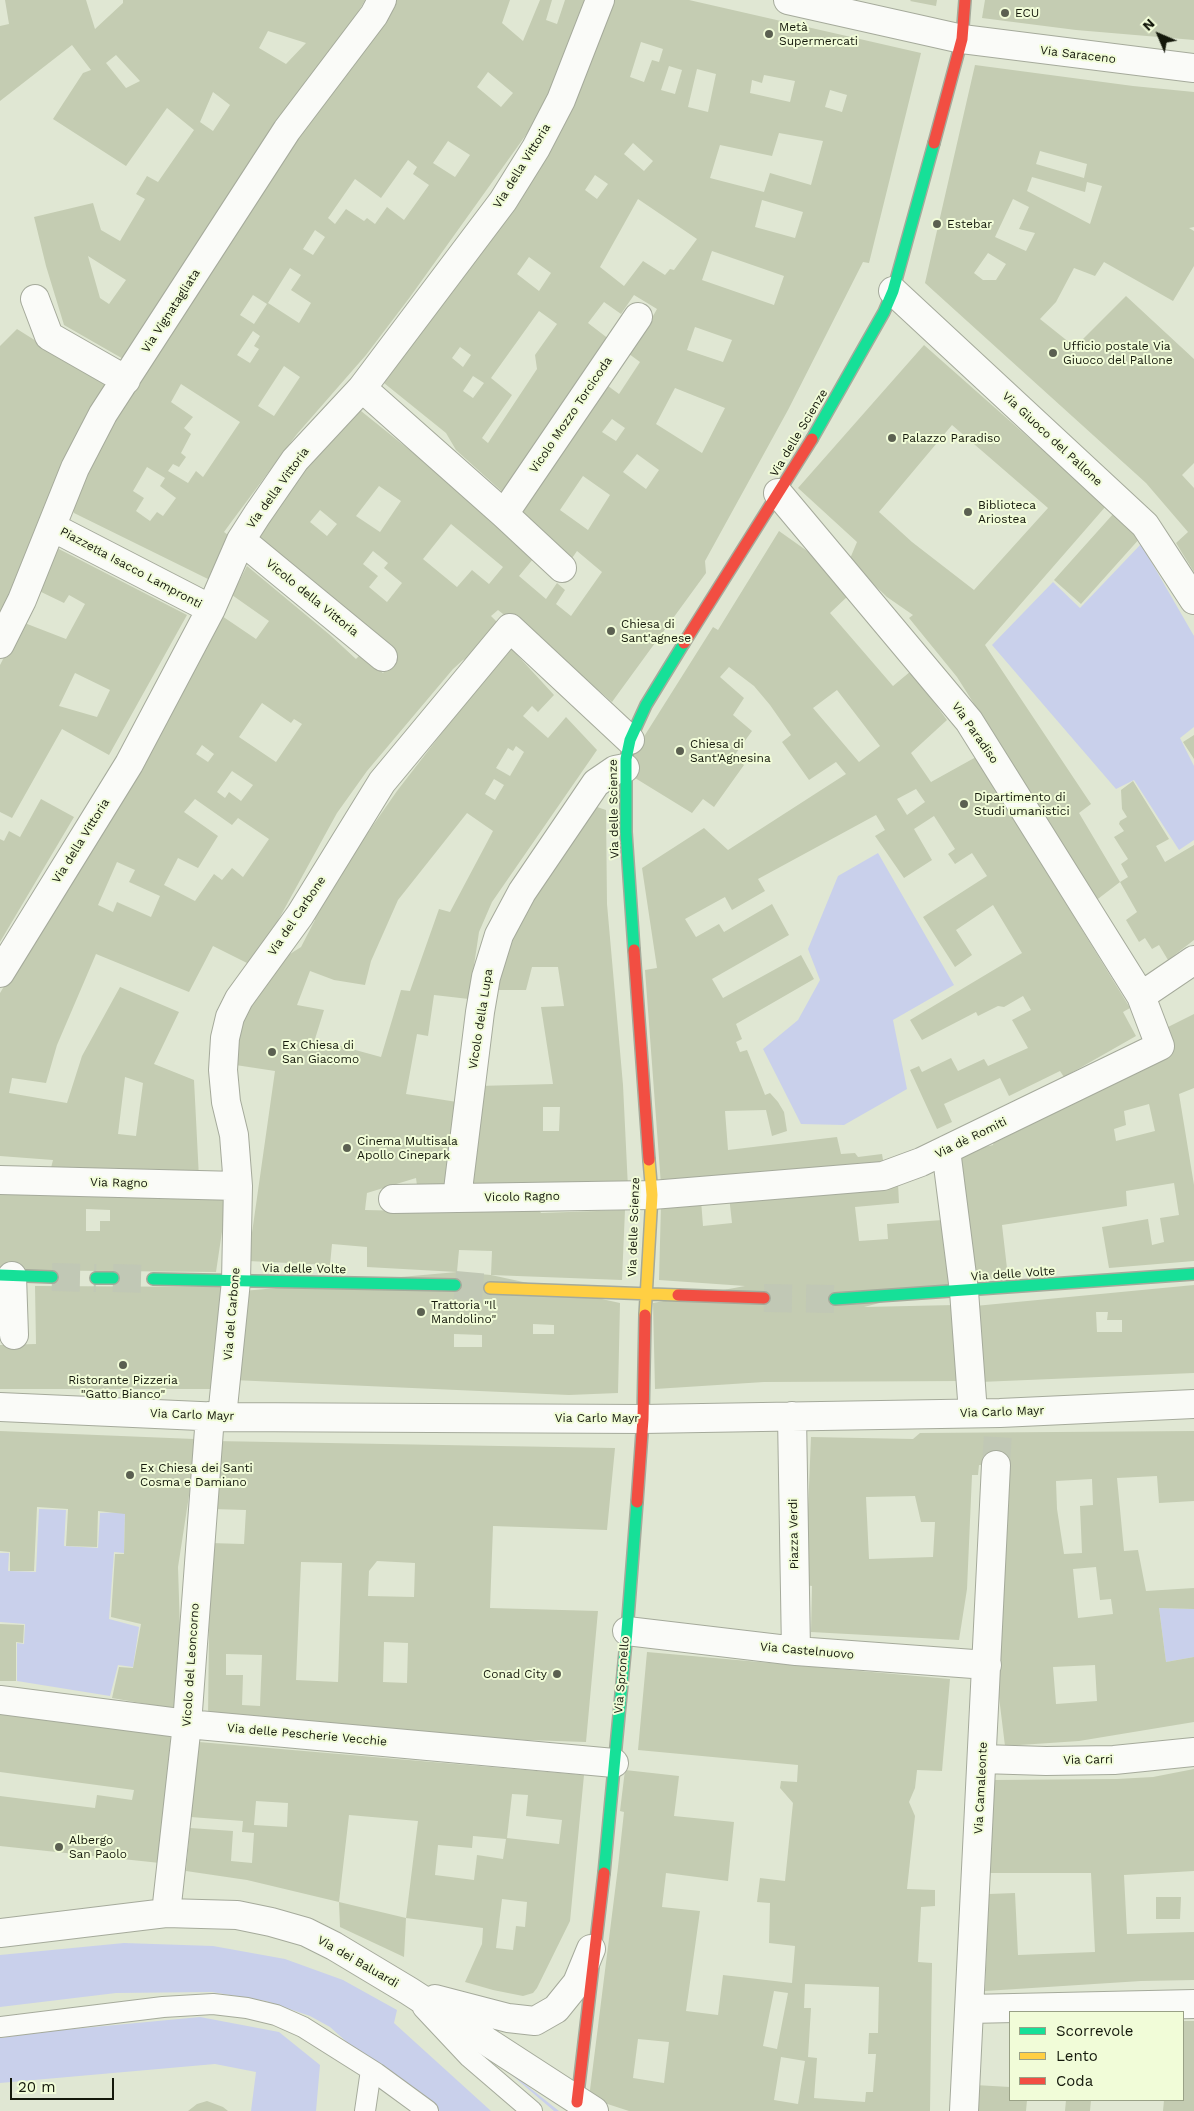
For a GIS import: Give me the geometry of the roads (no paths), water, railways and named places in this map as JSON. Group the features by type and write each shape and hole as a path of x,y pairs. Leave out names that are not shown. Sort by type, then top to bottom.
{"street":[{"name":"Via Vignatagliata","path":"0,644 22,600 75,468 103,414 287,130 374,15 382,0"},
{"name":"Via della Vittoria","path":"0,973 129,764 210,609 241,540 295,460 362,388 503,201 536,148 561,100 600,0"},
{"name":"Via Saraceno","path":"788,0 962,39 1194,68"},
{"name":"Via delle Scienze","path":"643,1419 646,1292 652,1195 626,832 625,768 630,740 646,705 831,408 877,325 893,291 906,250 962,39 965,0"},
{"name":"Via Giuoco del Pallone","path":"893,291 1145,525 1194,600"},
{"path":"35,299 48,336 126,380"},
{"name":"Vicolo Mozzo Torcicoda","path":"504,514 638,317"},
{"path":"362,388 562,568"},
{"name":"Via Paradiso","path":"778,493 969,721 1141,996"},
{"name":"Piazzetta Isacco Lampronti","path":"52,527 210,609"},
{"name":"Vicolo della Vittoria","path":"241,540 383,657"},
{"name":"Via del Carbone","path":"216,1416 236,1281 238,1186 234,1135 226,1102 223,1070 225,1038 230,1017 238,999 300,915 382,782 510,628 630,740"},
{"name":"Vicolo della Lupa","path":"457,1198 480,1012 486,977 499,935 522,892 596,783 615,770 625,768"},
{"path":"1141,996 1194,960"},
{"name":"Via dè Romiti","path":"652,1195 883,1176 946,1150 1160,1046 1141,996"},
{"path":"946,1150 964,1291 973,1413"},
{"name":"Via Ragno","path":"0,1180 238,1186"},
{"name":"Vicolo Ragno","path":"393,1199 652,1195"},
{"name":"Via delle Volte","path":"835,1299 1194,1274"},
{"path":"14,1335 6,1275 52,1277"},
{"path":"96,1278 113,1278"},
{"name":"Via delle Volte","path":"153,1279 455,1286"},
{"path":"490,1288 646,1292 764,1298"},
{"name":"Via Carlo Mayr","path":"0,1407 216,1416 643,1419 973,1413 999,1423 1194,1404"},
{"name":"Vicolo del Leoncorno","path":"166,1913 187,1724 205,1484 216,1416"},
{"name":"Piazza Verdi","path":"792,1416 796,1651"},
{"name":"Via Spronello","path":"585,2106 598,1931 627,1631 643,1419"},
{"name":"Via Camaleonte","path":"964,2111 996,1465"},
{"name":"Via Castelnuovo","path":"627,1631 796,1651 987,1665"},
{"name":"Via delle Pescherie Vecchie","path":"0,1700 187,1724 614,1762"},
{"name":"Via Carri","path":"982,1759 1046,1761 1114,1760 1194,1752"},
{"name":"Via dei Baluardi","path":"0,1933 166,1913 236,1915 306,1932 334,1946 409,1991 585,2106"},
{"name":"Via Spronello","path":"409,1991 508,2018 535,2020 556,2009 577,1983 598,1931"},
{"path":"970,2009 1194,2004"}],"lane":[{"path":"409,1991 469,2056 532,2111"},
{"path":"0,2027 163,2007 212,2004 247,2008 276,2014 303,2027 371,2070 428,2111"},
{"path":"365,2111 371,2070"}],"tunnel":[{"path":"52,1277 96,1278"},
{"path":"113,1278 153,1279"},
{"path":"455,1285 490,1288"},
{"path":"764,1298 835,1299"},
{"path":"996,1465 998,1433"}],"place":[{"name":"ECU","path":"1005,13"},
{"name":"Metà Supermercati","path":"769,34"},
{"name":"Estebar","path":"937,224"},
{"name":"Ufficio postale Via Giuoco del Pallone","path":"1053,353"},
{"name":"Palazzo Paradiso","path":"892,438"},
{"name":"Biblioteca Ariostea","path":"968,512"},
{"name":"Chiesa di Sant'agnese","path":"611,631"},
{"name":"Chiesa di Sant'Agnesina","path":"680,751"},
{"name":"Dipartimento di Studi umanistici","path":"964,804"},
{"name":"Ex Chiesa di San Giacomo","path":"272,1052"},
{"name":"Cinema Multisala Apollo Cinepark","path":"347,1148"},
{"name":"Trattoria \"Il Mandolino\"","path":"421,1312"},
{"name":"Ristorante Pizzeria \"Gatto Bianco\"","path":"123,1365"},
{"name":"Ex Chiesa dei Santi Cosma e Damiano","path":"130,1475"},
{"name":"Conad City","path":"557,1674"},
{"name":"Albergo San Paolo","path":"59,1847"}]}
